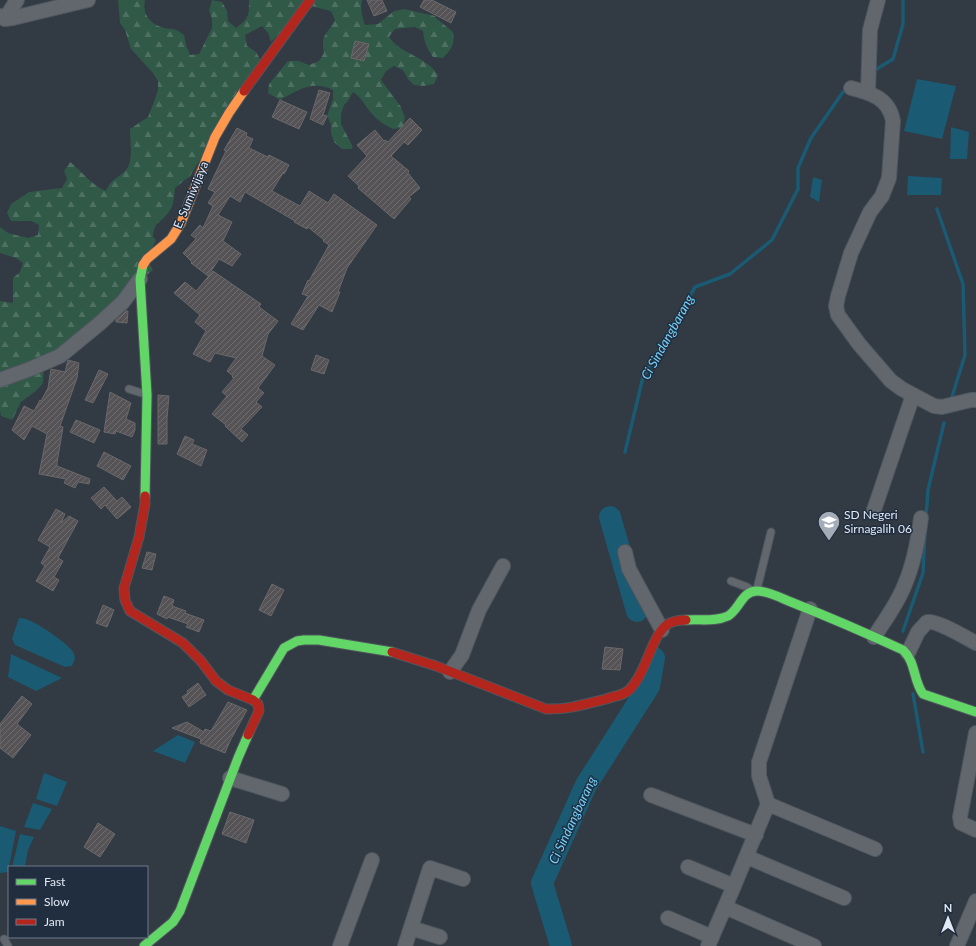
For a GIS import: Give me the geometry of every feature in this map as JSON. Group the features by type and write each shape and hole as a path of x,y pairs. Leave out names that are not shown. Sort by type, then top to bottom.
{"street":[{"path":"2,17 17,0"},
{"path":"2,17 13,18 88,0"},
{"name":"E. Sumiwijaya","path":"0,380 60,356 123,302 140,279 142,266 147,259 171,239 181,223 215,137 229,113 310,0"},
{"path":"868,88 870,30 878,0"},
{"path":"851,88 868,88 888,106 892,112 893,121 889,178 882,196 870,212 851,253 838,296 836,306 838,316 859,344 891,381 913,395 934,406 942,407 976,400"},
{"path":"140,279 147,395 145,504 138,537 124,588 124,603 130,611 183,643 201,661 216,681 228,690 253,700 258,704 259,711 230,778 226,793 180,911 173,922 144,946"},
{"path":"874,510 913,395"},
{"path":"874,637 905,585 914,560 921,518"},
{"path":"625,552 630,569 662,630"},
{"path":"450,672 462,655 479,610 503,566"},
{"path":"253,700 281,652 289,643 320,640 378,649 414,659 546,709 559,711 572,709 625,693 634,686 662,630 669,624 677,620 711,620 728,616 735,610 744,598 755,592 768,594 810,609 908,653 916,683 923,694 976,712"},
{"path":"668,918 710,942 768,804 759,776 759,762 810,609"},
{"path":"908,653 918,632 927,622 930,621 976,643"},
{"path":"976,733 971,782 960,820 962,823 976,830"},
{"path":"230,778 282,794"},
{"path":"651,795 756,835"},
{"path":"768,804 875,849"},
{"path":"746,857 844,898"},
{"path":"340,946 372,860"},
{"path":"688,867 734,886"},
{"path":"405,946 430,868 463,879"},
{"path":"958,946 976,901"},
{"path":"725,907 814,946"},
{"path":"411,928 440,937"}],"lane":[{"path":"129,390 147,395"},
{"path":"731,580 755,592 772,532"}],"green space":[{"path":"118,0 145,0 144,5 148,18 159,26 174,29 184,35 190,55 199,54 212,28 212,19 209,10 212,0 222,2 227,11 228,21 236,28 246,19 249,9 249,0 362,0 361,6 365,25 378,24 394,11 404,9 435,16 453,32 454,40 451,49 443,58 433,57 426,45 423,31 415,27 395,29 389,37 400,48 426,63 438,75 434,84 424,86 414,85 408,79 403,70 394,66 386,71 381,80 401,107 405,118 402,128 393,129 379,121 353,92 344,105 341,114 341,124 353,147 351,149 342,149 334,142 331,133 331,124 327,116 333,99 333,90 325,87 312,86 280,100 268,93 269,84 288,61 298,61 309,65 319,61 324,53 323,42 325,35 335,20 331,11 307,5 271,42 268,33 262,26 245,35 247,46 256,52 261,61 190,176 175,188 170,210 155,228 153,237 156,240 147,259 153,270 44,362 43,383 37,390 21,402 12,420 1,416 0,411 0,301 13,303 13,278 20,272 23,263 16,258 0,253 0,227 8,233 28,238 38,235 39,225 31,221 11,221 7,213 11,204 29,192 62,188 67,179 64,171 70,162 91,182 106,191 112,181 122,174 128,167 131,157 130,129 148,117 158,90 158,81 153,73 131,49 125,30 120,23"}],"water":[{"path":"917,79 956,86 942,139 904,131"},
{"path":"951,127 969,132 967,159 950,159"},
{"path":"908,176 942,178 941,195 907,195"},
{"path":"813,177 822,180 819,202 810,197"},
{"path":"19,618 35,623 68,646 75,656 72,666 65,667 15,645 12,639"},
{"path":"11,654 62,678 36,691 8,677"},
{"path":"178,735 195,742 185,763 153,751"},
{"path":"44,773 67,782 57,806 36,799"},
{"path":"33,803 52,809 40,830 24,827"},
{"path":"0,826 16,831 8,872 0,873"},
{"path":"20,834 34,837 28,850 25,866 12,866"}],"building":[{"path":"367,0 382,0 387,11 374,16"},
{"path":"424,0 432,0 456,12 451,23 420,7"},
{"path":"355,41 369,44 364,61 351,58"},
{"path":"319,90 330,93 323,115 327,116 323,125 310,119"},
{"path":"280,100 307,112 299,129 272,117"},
{"path":"410,118 422,130 408,145 404,142 391,156 409,171 408,173 420,188 409,197 411,199 394,219 358,188 359,186 348,176 367,156 357,145 375,130 384,141 385,140 388,142"},
{"path":"237,128 247,133 246,136 253,139 249,148 268,157 269,155 289,165 272,191 300,206 309,191 328,203 334,194 377,225 347,268 332,312 319,305 303,330 291,324 308,296 302,294 308,280 309,281 329,245 308,227 307,229 294,222 295,221 245,192 240,202 230,196 218,215 232,222 223,241 241,254 232,266 219,259 208,276 191,263 192,262 183,253 196,239 191,235 200,225 203,228 213,206 208,203 215,192 208,189 226,151 224,150"},
{"path":"213,271 261,304 259,307 278,321 268,334 262,356 275,365 258,388 264,393 256,402 262,407 241,429 248,435 242,442 225,426 226,425 212,414 227,396 222,392 234,378 227,371 236,358 215,353 210,362 193,354 206,331 195,322 200,315 174,293 185,282 196,291"},
{"path":"128,311 127,323 116,322 116,320"},
{"path":"316,355 329,360 324,374 311,370"},
{"path":"68,360 79,363 77,378 60,426 63,427 57,466 90,479 89,484 78,482 75,488 64,483 66,479 39,474 47,434 32,426 24,440 12,430 24,406 34,411 40,400 41,401 48,388 51,369 65,372"},
{"path":"99,370 108,374 93,403 85,400"},
{"path":"110,392 131,403 126,419 135,423 135,430 132,437 116,431 115,434 104,432"},
{"path":"158,395 169,396 167,444 158,444"},
{"path":"76,420 100,430 94,443 70,432"},
{"path":"185,436 194,440 192,444 207,450 201,466 177,454"},
{"path":"104,452 131,466 123,480 97,466"},
{"path":"104,487 117,501 122,497 131,507 117,519 105,505 101,509 91,498"},
{"path":"56,509 65,514 61,523 69,516 78,521 58,558 63,561 54,577 59,580 53,591 36,581 45,566 41,563 50,547 38,540"},
{"path":"147,552 156,554 152,570 142,568"},
{"path":"272,584 284,590 271,616 259,610"},
{"path":"164,596 174,600 172,606 186,611 185,613 204,620 199,632 186,627 188,624 168,617 167,619 157,614"},
{"path":"103,605 114,610 107,627 96,623"},
{"path":"605,647 623,649 620,670 602,669"},
{"path":"198,683 206,695 189,707 182,697 188,693 187,691"},
{"path":"22,696 32,704 17,724 31,735 13,758 0,748 0,724"},
{"path":"228,702 247,710 225,753 200,743 201,739 172,728 187,722 204,732 205,729 211,731"},
{"path":"230,812 254,820 246,843 222,834"},
{"path":"98,823 115,834 100,857 84,847"}],"waterway":[{"name":"Ci Sindangbarang","path":"872,72 893,59 903,24 903,0"},
{"name":"Ci Sindangbarang","path":"625,452 643,377 695,287 730,274 772,240 798,189 798,168 811,138 843,92 847,89"},
{"path":"937,209 963,284 965,355 951,400"},
{"path":"926,517 928,490 944,423"},
{"name":"Ci Sindangbarang","path":"610,517 637,611"},
{"path":"903,631 923,573 925,533"},
{"name":"Ci Sindangbarang","path":"561,946 542,883 586,785 649,686 654,658"},
{"path":"913,694 923,752"}],"traffic: fast":[{"path":"143,265 140,279 147,395 145,496"},
{"path":"686,620 713,620 723,618 732,613 748,594 757,591 770,593 903,650 910,660 917,683 923,694 976,712"},
{"path":"253,700 284,648 297,641 319,640 392,652"},
{"path":"144,946 173,922 180,911 248,735"}],"traffic: slow":[{"path":"143,265 147,259 171,239 181,223 215,137 244,91"}],"traffic: jam":[{"path":"244,91 310,0"},
{"path":"145,496 139,537 124,588 125,600 130,611 183,643 201,661 216,681 228,690 253,700 258,704 259,711 248,735"},
{"path":"392,652 436,666 546,709 561,709 591,703 627,692 635,683 662,629 672,622 686,620"}],"place":[{"name":"SD Negeri Sirnagalih 06","path":"829,542"}]}
